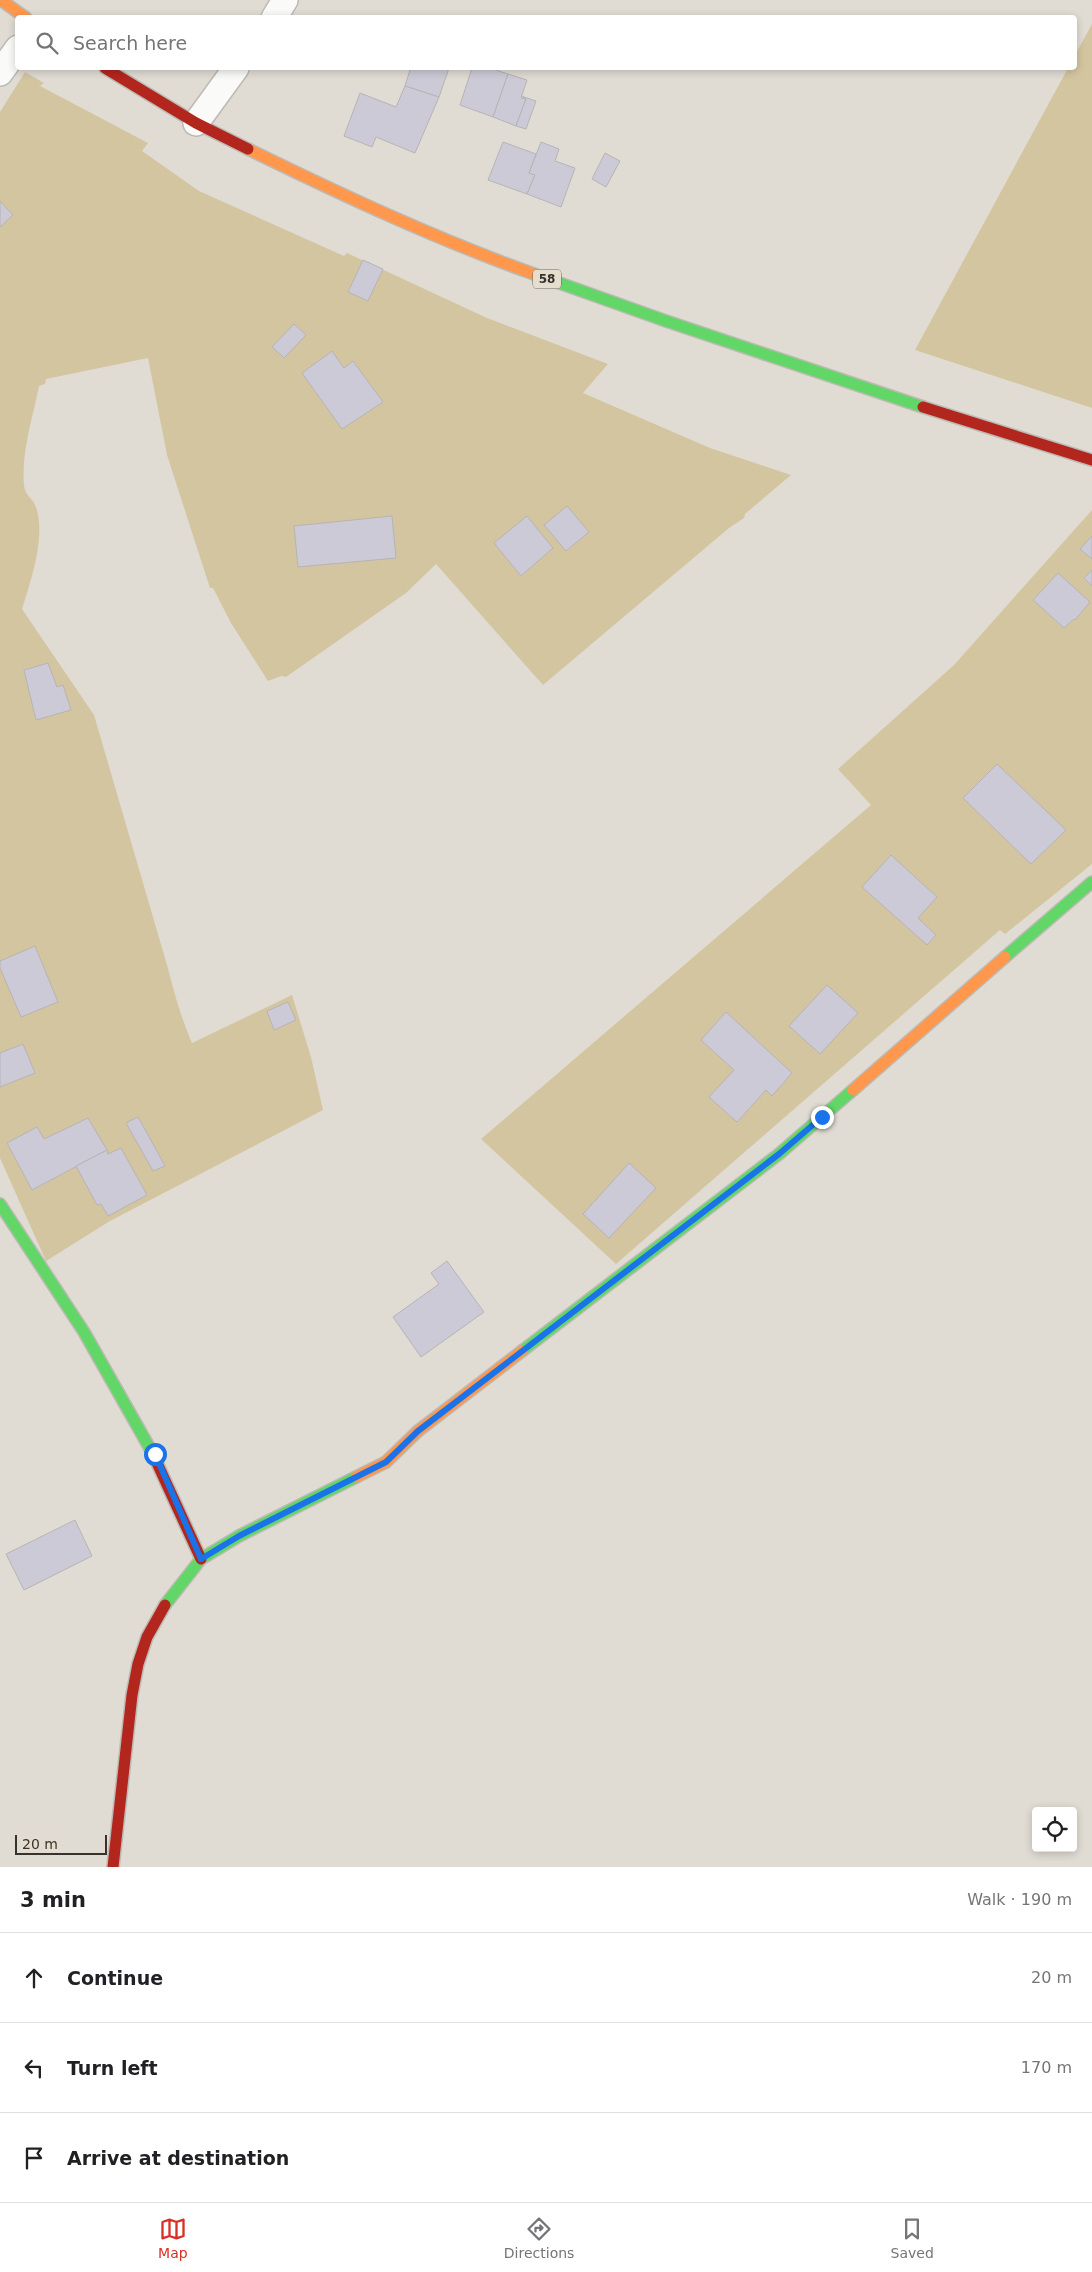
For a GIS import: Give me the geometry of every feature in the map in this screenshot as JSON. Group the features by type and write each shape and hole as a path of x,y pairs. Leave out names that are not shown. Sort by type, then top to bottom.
{"street":[{"path":"1,0 22,15"},
{"path":"276,15 285,0"},
{"path":"0,73 15,52"},
{"name":"58","path":"108,70 196,123 341,195 464,249 657,318 865,389 1092,460"},
{"path":"196,123 235,70"},
{"path":"113,1867 132,1695 138,1664 147,1637 165,1605 201,1559 239,1536 386,1462 418,1431 779,1154 1092,882"},
{"path":"0,1204 89,1338 155,1454 201,1559"}],"shaded area":[{"path":"1092,24 1092,408 915,350 1067,70 1077,70 1077,51"},
{"path":"25,72 44,83 40,86 148,143 142,151 199,191 344,256 347,253 487,318 608,364 583,393 710,448 791,475 745,514 744,518 729,528 543,685 436,564 406,593 286,677 281,676 268,681 231,623 213,588 210,588 167,455 148,358 46,379 45,384 39,386 24,460 25,489 35,504 39,519 38,545 33,572 22,609 94,715 188,1034 192,1043 292,995 311,1057 323,1110 110,1221 46,1261 0,1158 0,112"},
{"path":"1092,510 1092,864 1005,934 1000,930 616,1264 481,1139 871,805 838,769 954,665"}],"building":[{"path":"410,70 448,70 439,97 405,86"},
{"path":"471,70 496,70 508,74 493,117 460,105"},
{"path":"508,74 527,80 521,98 526,99 516,126 493,117"},
{"path":"405,86 439,97 415,153 376,137 372,147 344,136 360,93 396,107"},
{"path":"521,96 536,101 526,129 516,126 526,99"},
{"path":"503,142 536,154 529,173 535,175 527,194 488,180"},
{"path":"541,142 559,149 555,161 575,168 561,207 527,194 535,175 529,173"},
{"path":"605,153 620,161 606,187 592,179"},
{"path":"0,201 13,215 0,227"},
{"path":"363,260 383,269 368,301 348,292"},
{"path":"294,324 306,335 284,358 272,347"},
{"path":"332,351 344,368 353,361 383,402 342,429 302,373"},
{"path":"567,506 589,532 566,551 544,525"},
{"path":"392,516 396,558 298,567 294,526"},
{"path":"527,516 553,548 521,576 494,543"},
{"path":"1092,536 1092,559 1080,549"},
{"path":"1092,570 1092,586 1084,578"},
{"path":"1058,573 1090,602 1075,620 1064,628 1033,600"},
{"path":"48,663 57,687 63,685 71,710 36,720 24,670"},
{"path":"997,764 1066,830 1031,864 963,798"},
{"path":"891,855 937,897 918,918 936,935 927,945 862,887"},
{"path":"35,946 58,1002 21,1017 0,968 0,961"},
{"path":"827,985 858,1013 820,1054 789,1026"},
{"path":"288,1002 296,1020 274,1030 267,1011"},
{"path":"726,1012 792,1073 772,1096 766,1090 737,1122 709,1097 734,1070 701,1040"},
{"path":"23,1044 35,1073 0,1087 0,1053"},
{"path":"138,1117 165,1166 153,1171 126,1123"},
{"path":"88,1118 107,1150 32,1190 7,1143 37,1127 44,1139"},
{"path":"121,1148 147,1195 108,1216 101,1204 97,1205 76,1166 107,1150 108,1154"},
{"path":"629,1163 656,1188 609,1238 583,1214"},
{"path":"447,1261 484,1312 421,1357 393,1317 439,1284 431,1273"},
{"path":"75,1520 92,1556 24,1590 6,1554"}],"traffic: fast":[{"path":"534,274 666,321 923,407"},
{"path":"1005,957 1092,882"},
{"path":"522,1351 779,1154 853,1090"},
{"path":"0,1204 84,1332 152,1452"},
{"path":"165,1605 201,1559 239,1536 356,1477"}],"traffic: slow":[{"path":"1,0 22,15"},
{"path":"248,149 390,216 534,274"},
{"path":"853,1090 1005,957"},
{"path":"356,1477 386,1462 418,1431 522,1351"}],"traffic: jam":[{"path":"108,70 196,123 248,149"},
{"path":"923,407 1092,460"},
{"path":"152,1452 201,1559"},
{"path":"113,1867 132,1695 138,1664 147,1637 165,1605"}],"route":[{"path":"155,1454 201,1559 239,1536 386,1462 418,1431 779,1154 822,1117"}]}
